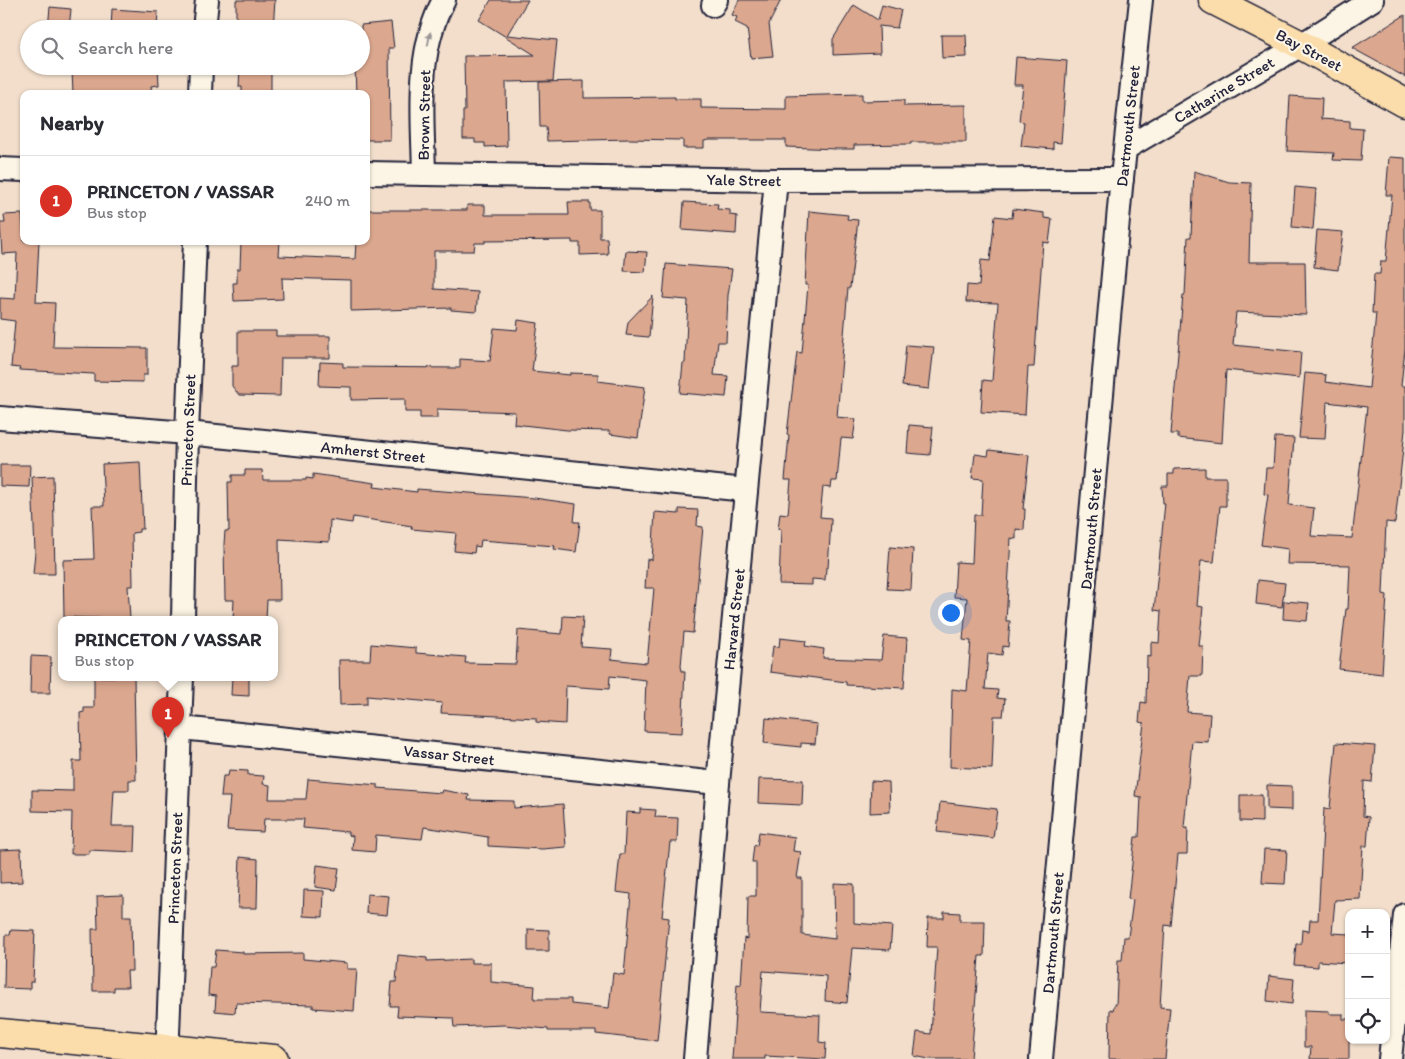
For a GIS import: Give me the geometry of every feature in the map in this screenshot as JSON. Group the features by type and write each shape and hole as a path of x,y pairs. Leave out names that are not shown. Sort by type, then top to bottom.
{"main road":[{"name":"Bay Street","path":"1213,0 1301,45 1405,103"},
{"path":"0,1033 167,1054 274,1059"}],"street":[{"path":"205,20 207,0"},
{"name":"Brown Street","path":"424,174 422,74 433,20 444,0"},
{"name":"Dartmouth Street","path":"1041,1059 1122,180 1141,0"},
{"name":"Catharine Street","path":"1126,148 1301,45 1372,0"},
{"path":"200,90 201,75"},
{"path":"0,169 20,170"},
{"name":"Yale Street","path":"370,173 776,180 1122,180"},
{"name":"Harvard Street","path":"696,1059 718,783 776,180"},
{"name":"Princeton Street","path":"183,616 187,433 195,245"},
{"name":"Amherst Street","path":"0,418 187,433 746,490"},
{"name":"Princeton Street","path":"167,1054 182,681"},
{"name":"Vassar Street","path":"181,728 718,783"},
{"path":"1390,1059 1405,915"}],"building":[{"path":"236,0 275,0 274,20 236,20"},
{"path":"491,0 528,0 507,35 557,40 553,81 506,82 507,146 485,147 485,143 475,143 475,139 463,139 463,111 465,111 464,56 535,55 479,20"},
{"path":"739,0 781,0 769,24 773,56 751,58 747,28 735,22 737,17 732,15"},
{"path":"854,5 878,20 882,5 901,10 897,28 879,26 880,53 833,55 833,39"},
{"path":"50,7 71,9 70,20 49,20"},
{"path":"112,9 158,12 158,20 111,20"},
{"path":"1405,15 1405,77 1352,48"},
{"path":"391,22 394,48 389,48 390,140 370,140 370,90 356,90 355,75 370,75 370,24"},
{"path":"941,35 966,35 967,57 942,58"},
{"path":"1016,57 1067,61 1061,143 1053,142 1053,149 1021,146 1024,122 1019,121 1023,85 1014,85"},
{"path":"72,75 158,75 159,85 151,86 152,90 73,90"},
{"path":"240,75 271,75 271,90 242,90 242,87 239,87"},
{"path":"584,81 584,98 675,97 675,99 701,99 701,108 786,109 786,96 862,94 862,101 904,100 904,106 966,105 966,142 854,145 854,149 837,149 786,147 786,140 709,140 704,141 704,148 683,148 683,140 547,141 546,127 540,127 539,82"},
{"path":"1290,96 1322,98 1321,119 1350,121 1350,128 1363,129 1361,161 1333,160 1334,153 1287,151"},
{"path":"1389,157 1405,158 1405,348 1401,386 1405,386 1405,430 1395,523 1386,522 1383,594 1387,595 1382,674 1339,669 1346,609 1348,609 1350,565 1287,564 1288,549 1261,545 1268,495 1264,494 1266,468 1273,468 1275,437 1294,438 1289,505 1314,508 1311,536 1352,538 1367,407 1327,402 1325,439 1299,438 1305,373 1326,375 1325,382 1369,388 1376,313 1372,313 1374,274 1380,274 1381,261 1386,261 1392,195 1386,195"},
{"path":"1194,171 1229,182 1251,183 1249,262 1305,262 1306,315 1236,312 1233,345 1301,352 1299,378 1226,370 1222,443 1178,438 1178,434 1171,434 1183,295 1185,295 1188,237 1191,237"},
{"path":"1295,187 1316,189 1313,229 1292,227"},
{"path":"568,202 590,202 590,210 600,210 600,238 607,238 608,254 580,255 580,243 572,243 572,240 485,241 485,243 475,243 474,251 434,251 434,289 478,292 476,312 451,310 451,308 351,311 351,280 282,278 283,299 234,301 233,283 237,283 237,269 240,269 241,245 280,245 279,256 355,259 356,245 370,245 370,210 467,210 467,205 485,205 485,215 569,215"},
{"path":"684,202 718,204 717,209 730,210 730,215 737,216 736,234 682,230"},
{"path":"1013,209 1044,213 1044,218 1052,219 1049,243 1043,242 1034,367 1028,367 1025,415 981,412 983,380 992,381 998,303 966,302 967,285 979,286 981,260 990,261 995,216 1012,218"},
{"path":"809,211 848,215 847,219 858,220 850,288 848,288 837,417 856,419 853,439 841,438 837,481 832,481 831,488 823,487 820,517 831,518 828,568 826,568 825,580 812,579 812,585 779,584 781,529 778,529 780,513 788,514 791,480 785,480 789,435 787,434 797,352 802,353 808,285 805,285"},
{"path":"20,214 20,245 39,245 36,302 55,303 53,347 147,348 147,375 143,375 143,382 94,381 94,374 19,370 20,368 11,367 15,321 0,319 0,298 15,299 17,253 2,254 0,223 5,223 4,215"},
{"path":"1317,230 1343,232 1338,270 1314,267"},
{"path":"626,251 647,252 645,272 624,271"},
{"path":"666,264 732,269 728,295 726,342 718,342 714,375 728,376 726,397 680,393 683,363 685,363 688,300 663,298"},
{"path":"653,296 649,337 626,335 628,322"},
{"path":"518,320 538,323 532,371 570,375 570,373 598,374 598,381 645,387 638,438 610,434 610,431 567,430 514,424 515,412 437,409 437,418 420,418 420,412 405,412 405,399 351,400 351,387 319,386 320,362 343,363 343,367 460,368 460,359 490,361 494,328 517,330"},
{"path":"238,331 276,331 276,336 330,336 330,358 281,358 280,396 239,395 232,386 232,366 238,366"},
{"path":"906,345 934,347 929,389 902,386"},
{"path":"909,425 933,427 930,455 907,453"},
{"path":"989,450 1029,455 1023,509 1025,509 1024,530 1016,529 1016,539 1011,538 1006,621 1010,621 1008,647 1003,646 1002,655 988,653 985,689 998,690 997,698 1005,699 1003,716 994,716 992,769 950,767 952,689 967,691 971,641 963,640 967,598 954,597 956,562 972,563 974,515 981,515 983,479 972,478 975,454 988,456"},
{"path":"140,462 143,529 132,533 133,586 128,586 130,616 64,616 63,560 94,559 92,506 104,506 102,464"},
{"path":"0,465 30,465 29,487 0,486"},
{"path":"1205,468 1205,477 1226,477 1226,506 1220,506 1214,562 1201,561 1197,606 1203,607 1199,646 1203,646 1202,676 1190,676 1187,712 1210,714 1208,742 1192,741 1184,828 1188,828 1187,854 1178,854 1171,926 1165,925 1160,1007 1170,1008 1165,1059 1109,1059 1110,1009 1113,1010 1114,1005 1116,1005 1118,960 1122,960 1124,937 1128,937 1133,900 1128,899 1135,837 1139,837 1141,797 1135,796 1144,723 1139,722 1141,702 1146,703 1147,656 1151,657 1151,642 1159,643 1161,611 1154,610 1165,503 1163,503 1162,486 1168,486 1168,474 1174,474 1174,469"},
{"path":"245,470 262,470 263,480 306,480 306,478 313,479 313,474 375,483 374,487 417,492 417,489 534,498 576,504 574,522 580,522 576,552 554,549 555,546 481,540 480,547 475,546 474,553 454,551 456,533 411,529 412,526 353,517 352,523 330,520 329,542 279,539 280,600 267,600 266,616 233,616 234,600 225,600 224,544 225,531 229,531 228,482 232,482 232,475 245,475"},
{"path":"53,476 55,574 33,574 35,552 32,477"},
{"path":"679,509 698,510 697,526 703,527 693,633 684,632 681,666 682,671 685,671 682,733 644,731 646,680 610,676 609,689 566,686 565,724 536,722 536,718 441,713 442,703 367,696 367,704 340,705 339,660 370,660 371,644 416,648 416,653 466,657 465,663 516,664 518,630 562,634 563,616 583,617 581,647 612,649 611,659 647,663 654,588 645,588 647,559 652,560 655,512 679,514"},
{"path":"890,547 913,549 911,590 887,589"},
{"path":"1258,580 1285,583 1282,607 1256,604"},
{"path":"1284,601 1309,603 1307,621 1283,619"},
{"path":"884,636 907,638 904,688 846,685 846,682 770,672 773,646 779,647 780,638 806,641 805,646 824,649 823,658 881,660"},
{"path":"31,656 51,657 50,693 30,693"},
{"path":"94,681 134,681 136,780 129,780 129,790 114,790 112,826 136,826 135,852 89,850 89,854 71,854 72,812 32,811 32,790 73,791 73,761 81,761 80,713 84,712 84,708 94,708"},
{"path":"232,681 249,681 249,696 231,695"},
{"path":"766,718 817,724 815,744 801,743 801,747 764,743"},
{"path":"1336,743 1375,746 1372,782 1364,781 1363,816 1369,817 1367,846 1363,846 1360,899 1335,900 1332,933 1345,934 1345,963 1318,961 1318,967 1294,965 1296,944 1301,944 1302,930 1309,931 1310,920 1318,920 1324,808 1330,809"},
{"path":"229,770 248,771 248,775 264,776 263,784 270,785 269,799 306,799 308,779 378,785 378,788 441,793 442,790 469,795 468,800 514,801 514,808 563,804 566,847 542,849 488,846 488,837 424,827 422,839 376,835 375,852 352,850 353,836 348,835 348,832 303,828 304,819 264,819 263,832 227,830 230,797 221,797 223,776 228,776"},
{"path":"759,779 803,780 802,805 758,803"},
{"path":"871,781 889,782 890,812 870,813"},
{"path":"1267,785 1292,786 1292,810 1267,809"},
{"path":"1240,795 1262,795 1262,822 1240,821"},
{"path":"940,802 997,809 993,838 937,832"},
{"path":"640,809 656,810 655,817 678,818 677,842 670,842 662,917 669,918 657,1041 596,1034 596,1031 548,1031 548,1029 504,1025 454,1027 453,1018 397,1016 398,1006 390,1006 392,982 396,982 398,955 427,958 427,961 471,959 471,963 491,963 491,982 535,986 534,999 571,999 571,1004 609,1008 613,973 624,975 631,894 616,892 620,854 624,854 626,812 640,813"},
{"path":"759,832 795,837 793,851 801,852 797,878 802,878 802,935 835,939 834,883 854,884 854,923 892,926 890,950 852,948 847,1003 825,1001 826,976 763,971 760,1012 820,1015 819,1042 826,1043 825,1059 765,1056 765,1059 732,1059 737,984 741,985 744,938 747,939 748,896 756,896 756,862 752,862 754,845 757,846"},
{"path":"21,849 22,882 0,883 0,850"},
{"path":"1264,849 1287,850 1285,884 1262,883"},
{"path":"240,857 258,859 257,908 238,908"},
{"path":"317,865 339,868 336,890 315,887"},
{"path":"304,890 324,891 323,917 303,916"},
{"path":"367,894 389,896 387,915 366,913"},
{"path":"123,895 123,916 131,916 132,971 127,971 128,987 114,987 114,991 93,991 92,929 98,929 97,896"},
{"path":"944,912 960,913 960,921 985,921 984,956 979,956 971,1059 929,1059 914,1056 917,1032 931,1034 937,947 927,947 928,918 944,918"},
{"path":"528,929 549,930 549,951 528,951"},
{"path":"11,930 35,931 33,982 30,982 30,989 4,988 5,935 10,935"},
{"path":"216,950 243,952 243,954 303,953 303,959 347,963 347,969 357,969 354,1011 313,1008 313,1005 236,1003 235,1013 215,1011 216,996 208,995 210,967 214,967"},
{"path":"1269,976 1294,979 1292,1004 1267,1001"},
{"path":"1304,1010 1329,1011 1329,1014 1343,1014 1343,1019 1345,1019 1345,1044 1349,1044 1349,1059 1310,1059 1311,1047 1304,1047"}],"place":[{"name":"PRINCETON / VASSAR","path":"168,738"}]}
